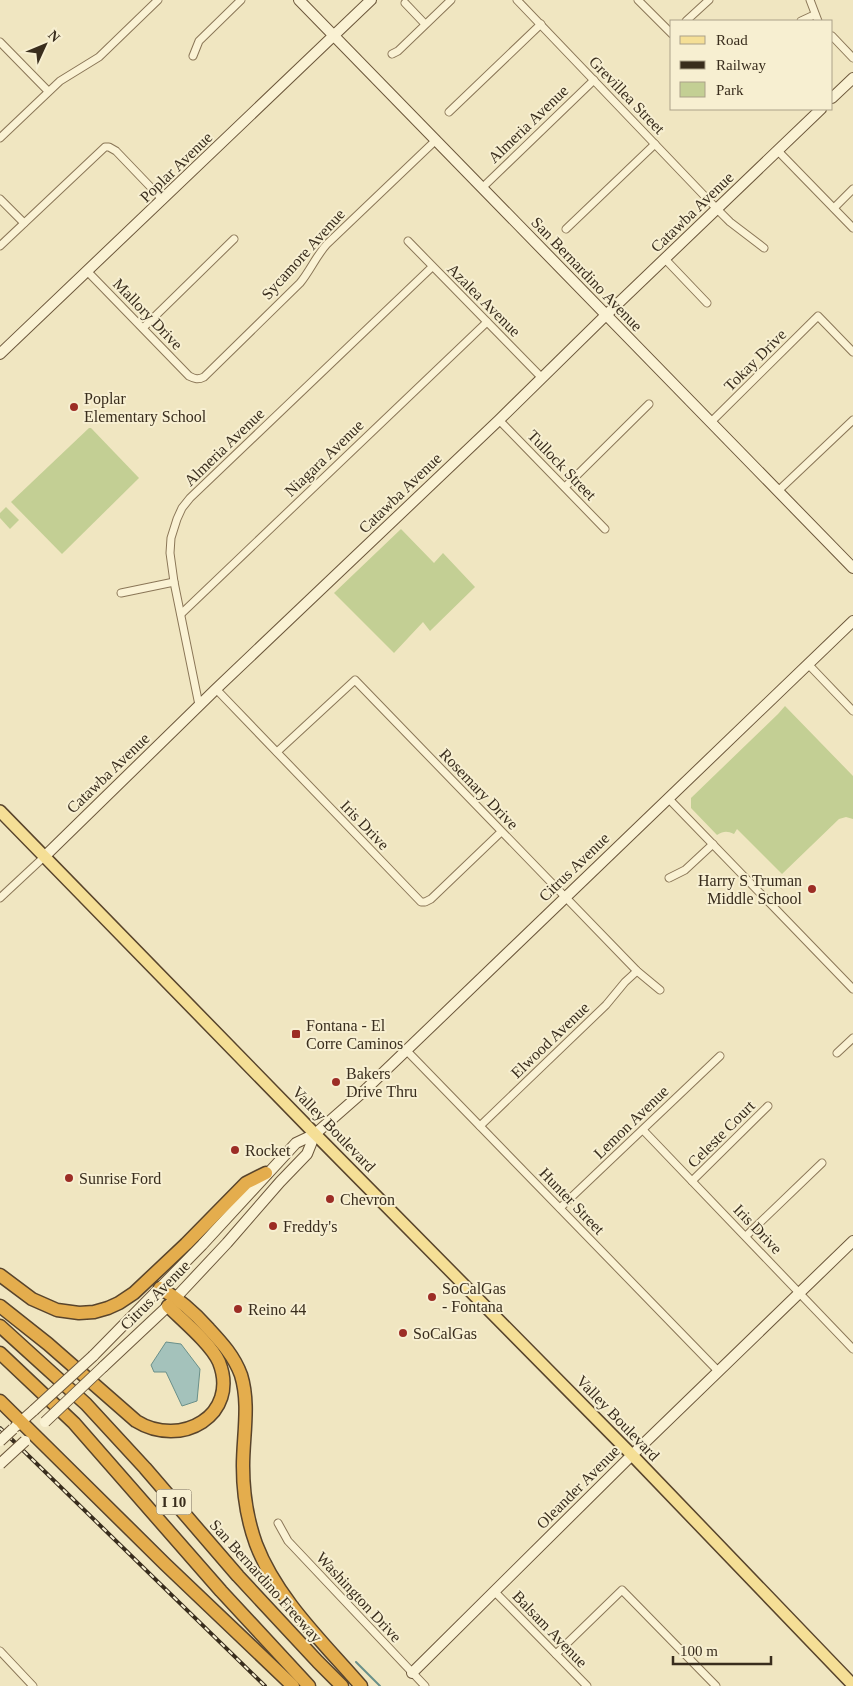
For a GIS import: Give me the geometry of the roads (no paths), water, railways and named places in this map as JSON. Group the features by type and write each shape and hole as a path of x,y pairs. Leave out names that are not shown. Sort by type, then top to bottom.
{"highway":[{"path":"0,1275 32,1299 57,1310 79,1313 108,1308 134,1293 246,1183 266,1173"},
{"path":"0,1306 48,1344 136,1421 155,1430 171,1432 194,1428 208,1417 214,1411 220,1399 223,1381 219,1363 213,1352 160,1288"},
{"path":"172,1301 191,1309 227,1347 241,1376 245,1404 244,1490 250,1524 263,1559 283,1595 361,1686"},
{"name":"San Bernardino Freeway","path":"0,1326 86,1404 145,1468 238,1576 342,1686"},
{"name":"I 10","path":"0,1353 74,1423 221,1591 309,1686"},
{"path":"0,1401 18,1426 29,1437 293,1686"}],"main road":[{"name":"San Bernardino Avenue","path":"299,0 853,568"},
{"name":"Poplar Avenue","path":"0,354 371,0"},
{"path":"833,97 853,78"},
{"name":"Catawba Avenue","path":"44,857 199,705 499,420 820,110"},
{"name":"Citrus Avenue","path":"0,1441 93,1356 202,1245 266,1173 296,1143 314,1134 364,1091 853,621"},
{"name":"Valley Boulevard","path":"0,811 314,1134 632,1455 853,1685"},
{"name":"Citrus Avenue","path":"0,1464 172,1301 307,1154 314,1134"},
{"name":"Oleander Avenue","path":"412,1673 632,1455 853,1241"}],"street":[{"path":"0,138 66,76 99,57 158,0"},
{"path":"193,56 199,41 241,0"},
{"path":"392,54 398,51 450,0"},
{"name":"Grevillea Street","path":"517,0 717,209 730,222 764,248"},
{"path":"638,0 670,32"},
{"path":"687,20 708,0"},
{"path":"810,0 816,18"},
{"path":"405,2 425,24"},
{"path":"449,112 540,24"},
{"path":"833,37 853,58"},
{"path":"0,42 48,91"},
{"name":"Almeria Avenue","path":"482,188 594,80"},
{"name":"Sycamore Avenue","path":"189,376 197,379 204,377 300,283 327,244 436,140"},
{"path":"566,229 655,144"},
{"path":"0,246 101,149 113,148 163,200"},
{"path":"778,150 853,228"},
{"path":"834,208 853,189"},
{"path":"0,199 24,223"},
{"path":"143,328 234,239"},
{"name":"Azalea Avenue","path":"408,241 542,378"},
{"path":"665,260 707,303"},
{"name":"Almeria Avenue","path":"199,705 174,582 170,553 171,538 182,508 190,498 432,267"},
{"name":"Mallory Drive","path":"88,272 189,376"},
{"name":"Tokay Drive","path":"711,422 818,316 853,352"},
{"name":"Niagara Avenue","path":"181,614 486,322"},
{"path":"565,487 649,404"},
{"name":"Tullock Street","path":"499,420 605,529"},
{"path":"778,491 853,420"},
{"path":"122,594 174,582"},
{"path":"808,664 853,711"},
{"name":"Rosemary Drive","path":"277,752 355,680 637,971 660,990"},
{"name":"Iris Drive","path":"216,689 421,902 431,899 502,832"},
{"path":"668,798 853,989"},
{"path":"669,878 685,870 713,844"},
{"name":"Catawba Avenue","path":"0,898 44,857"},
{"name":"Elwood Avenue","path":"480,1126 606,1005 637,971"},
{"path":"837,1054 853,1038"},
{"name":"Hunter Street","path":"406,1050 719,1372"},
{"name":"Lemon Avenue","path":"560,1208 720,1056"},
{"name":"Celeste Court","path":"692,1181 768,1106"},
{"name":"Iris Drive","path":"643,1130 853,1349"},
{"path":"746,1236 822,1163"},
{"name":"Washington Drive","path":"278,1523 288,1542 425,1686"},
{"path":"556,1654 622,1590 716,1686"},
{"name":"Balsam Avenue","path":"494,1591 587,1686"},
{"path":"0,1650 34,1686"}],"water":[{"path":"166,1342 181,1344 200,1369 197,1401 182,1406 166,1372 154,1372 151,1365"}],"waterway":[{"path":"356,1662 380,1686"}],"railway":[{"path":"0,1428 265,1686"}],"place":[{"name":"Poplar Elementary School","path":"74,407"},
{"name":"Harry S Truman Middle School","path":"812,889"},
{"name":"Fontana - El Corre Caminos","path":"296,1034"},
{"name":"Bakers Drive Thru","path":"336,1082"},
{"name":"Rocket","path":"235,1150"},
{"name":"Sunrise Ford","path":"69,1178"},
{"name":"Chevron","path":"330,1199"},
{"name":"Freddy's","path":"273,1226"},
{"name":"SoCalGas - Fontana","path":"432,1297"},
{"name":"Reino 44","path":"238,1309"},
{"name":"SoCalGas","path":"403,1333"}]}
